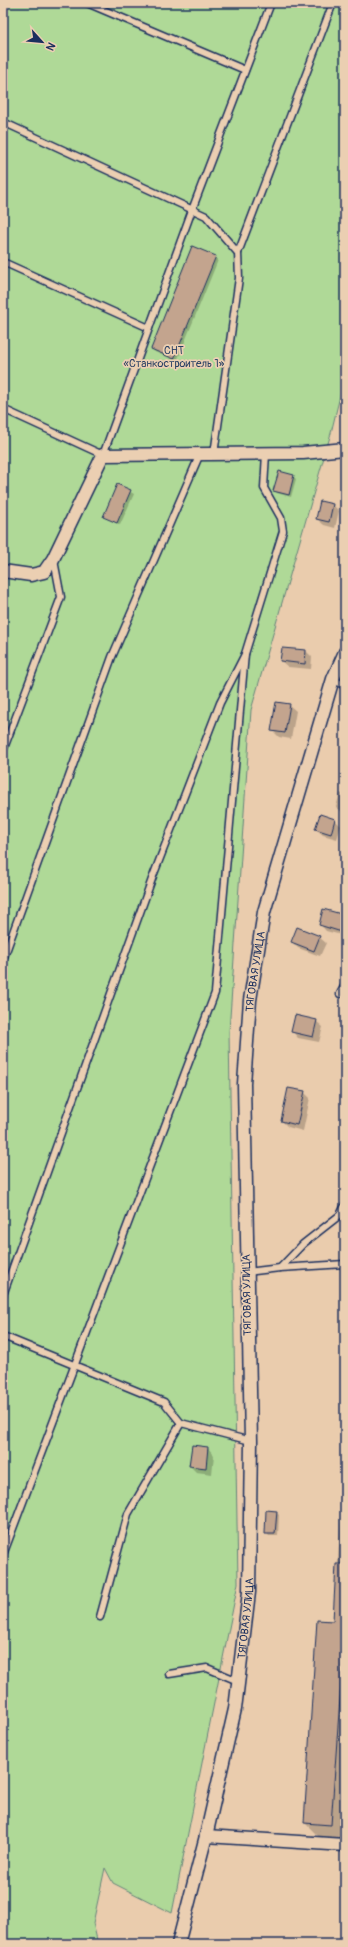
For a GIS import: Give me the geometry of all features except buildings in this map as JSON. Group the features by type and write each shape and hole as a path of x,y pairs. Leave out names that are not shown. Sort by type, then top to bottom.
{"street":[{"path":"3,571 31,575 44,572 53,559 103,455 266,453 345,449"},
{"name":"ТЯГОВАЯ УЛИЦА","path":"178,1944 206,1836 235,1709 249,1592 251,1441 244,1084 250,1000 264,912 333,679 345,652"},
{"path":"206,1836 345,1845"}],"lane":[{"path":"87,3 245,70"},
{"path":"3,409 103,455 192,210 271,3"},
{"path":"214,454 239,278 238,253 333,3"},
{"path":"3,122 206,216 238,253"},
{"path":"3,262 149,328"},
{"path":"3,1295 152,879 220,703 245,654 283,531 281,518 264,488 266,453"},
{"path":"3,960 112,657 200,454"},
{"path":"3,751 61,597 53,559"},
{"path":"3,1555 76,1366 215,993 245,654"},
{"path":"333,679 345,686"},
{"path":"340,994 345,984"},
{"path":"280,1268 303,1244 340,1215 345,1205"},
{"path":"247,1272 280,1268 345,1264"},
{"path":"3,1336 164,1402 181,1423 251,1441"},
{"path":"100,1617 128,1514 181,1423"},
{"path":"169,1674 207,1668 238,1681"}],"green space":[{"name":"СНТ «Станкостроитель 1»","path":"3,3 345,3 345,375 331,433 251,710 229,1032 238,1583 172,1913 113,1883 105,1868 93,1923 98,1944 3,1944"}]}
